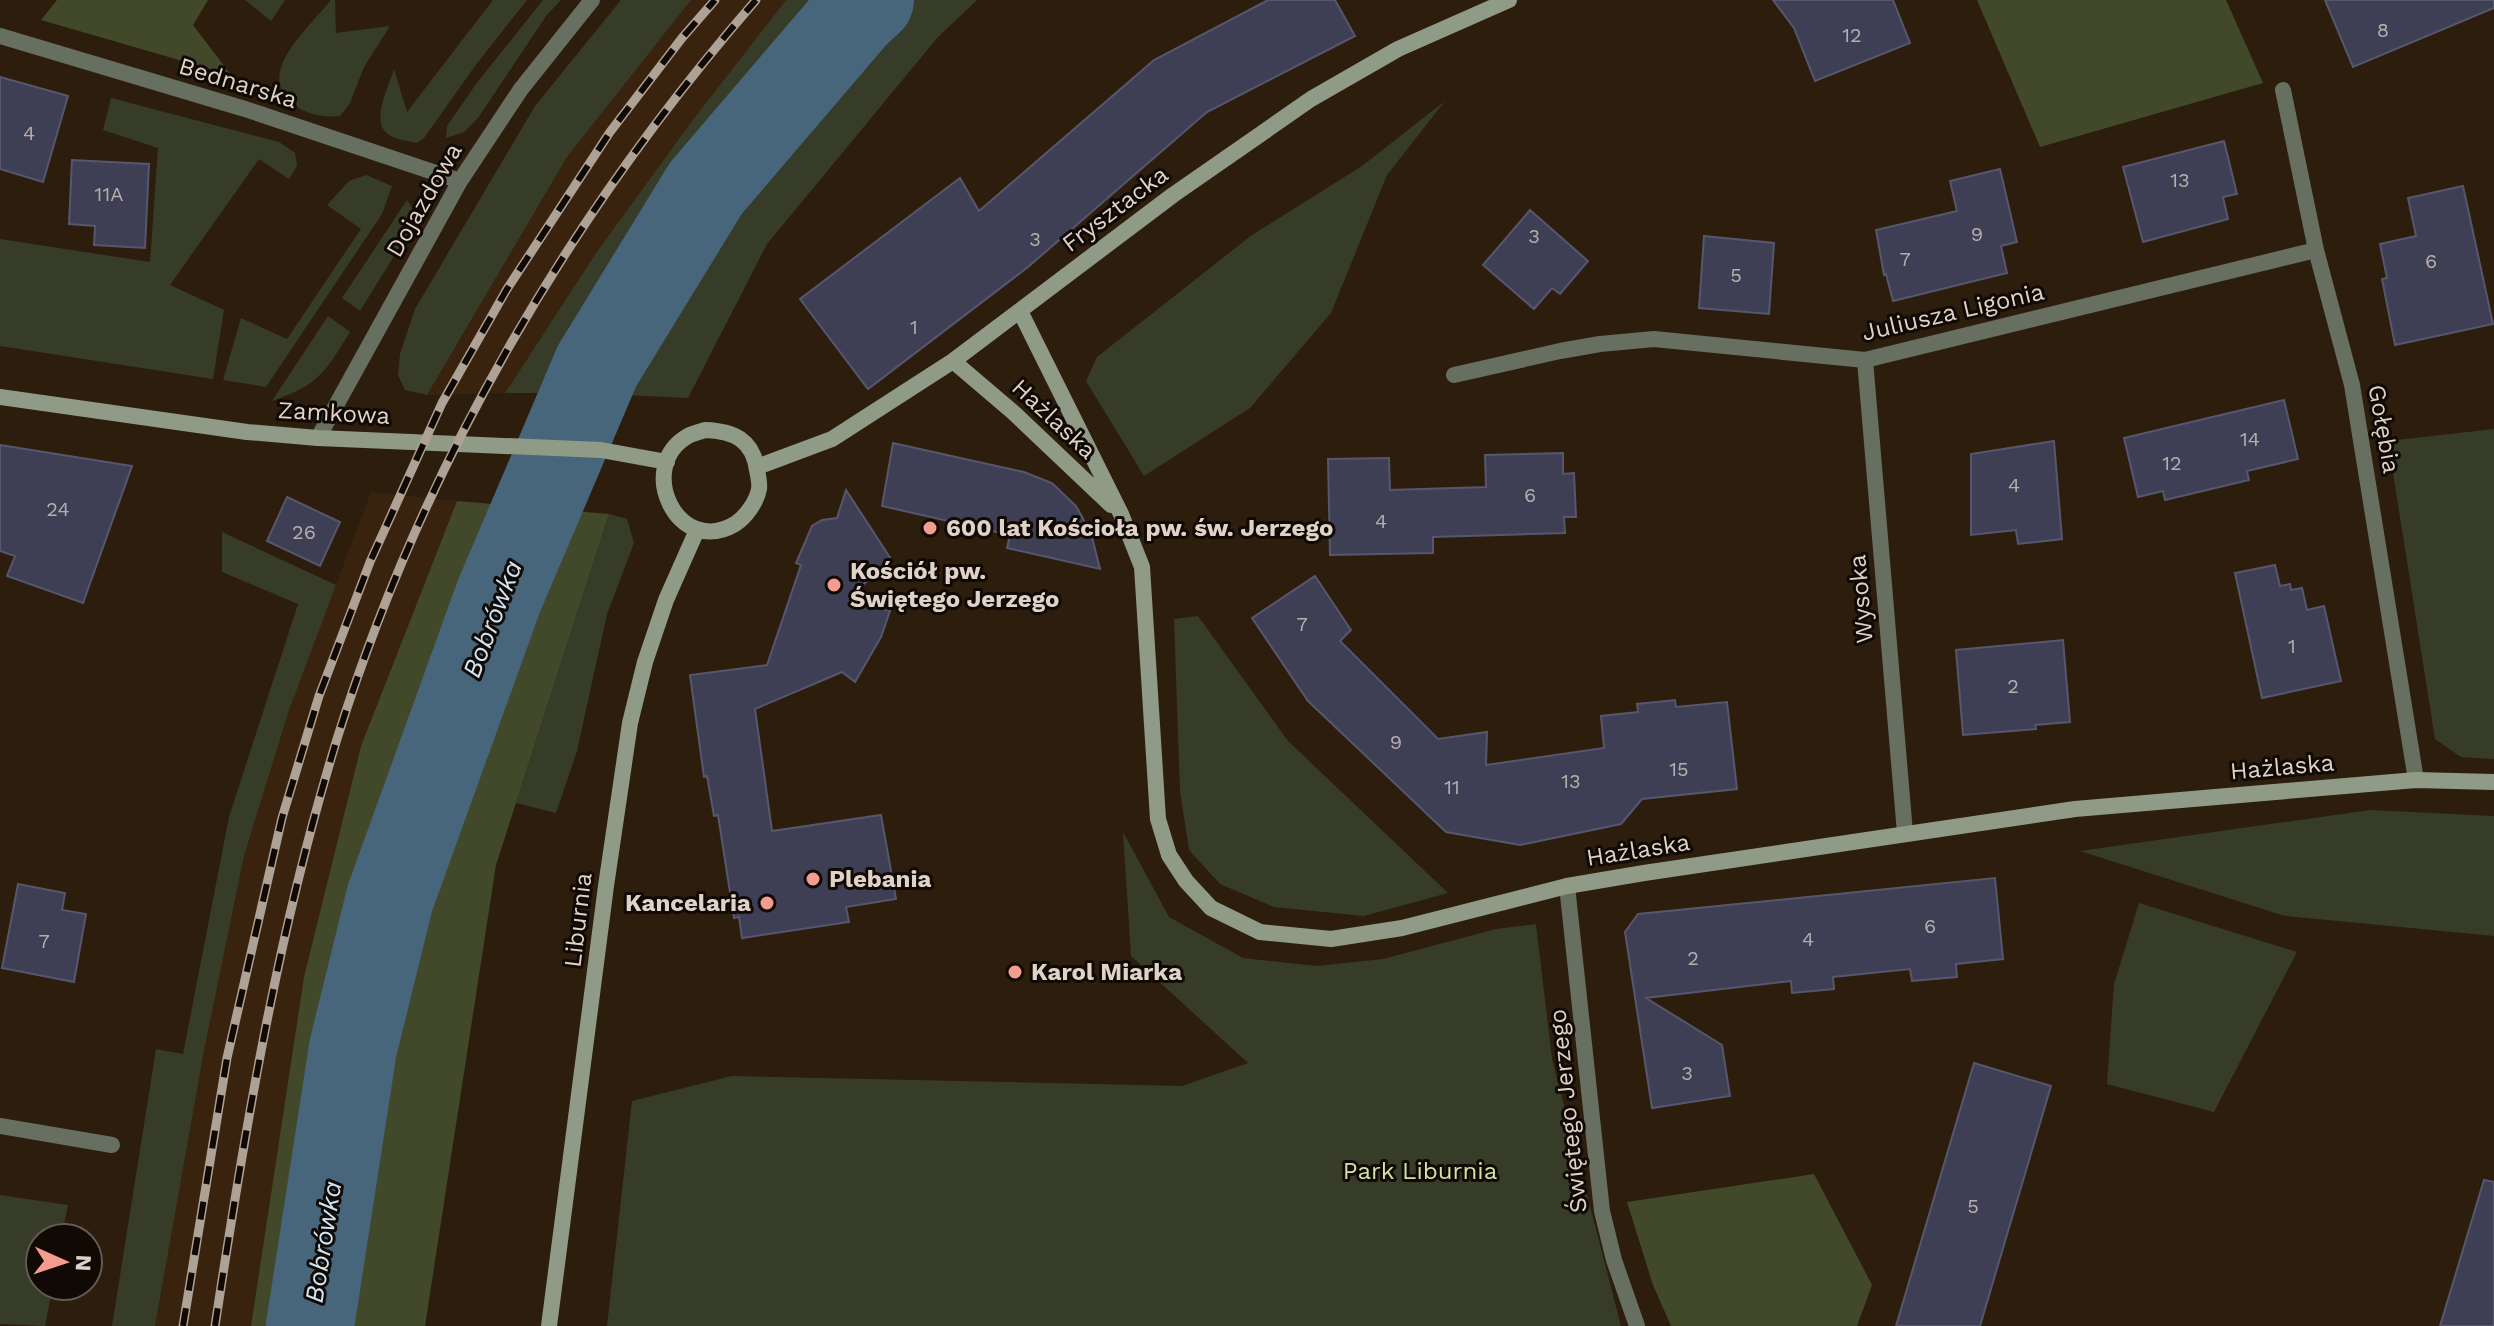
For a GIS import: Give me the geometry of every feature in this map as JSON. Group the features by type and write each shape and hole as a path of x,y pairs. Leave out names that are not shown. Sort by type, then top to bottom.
{"street":[{"name":"Dojazdowa","path":"318,438 460,181 521,89 592,0"},
{"name":"Frysztacka","path":"757,467 832,439 953,361 1173,195 1311,99 1398,49 1509,0"},
{"name":"Bednarska","path":"0,36 245,109 460,181"},
{"name":"Gołębia","path":"2283,90 2316,250 2352,385 2416,780"},
{"name":"Juliusza Ligonia","path":"1454,375 1560,351 1654,339 1865,360 2316,250"},
{"name":"Hażlaska","path":"1020,311 1121,514 1142,567 1158,819 1169,855 1186,881 1211,908 1260,932 1331,939 1402,928 1567,886 2075,809 2416,780 2494,782"},
{"name":"Wysoka","path":"1865,360 1905,833"},
{"name":"Hażlaska","path":"953,361 1014,413 1121,514"},
{"name":"Zamkowa","path":"0,397 186,424 318,438 601,450 667,462"},
{"path":"705,430 734,435 752,449 757,467 759,489 749,511 739,522 717,531 697,530 683,521 668,502 663,478 667,462 675,447 687,436 705,430"},
{"name":"Liburnia","path":"549,1326 630,723 645,662 666,600 697,530"},
{"name":"Świętego Jerzego","path":"1567,886 1602,1211 1614,1260 1637,1326"},
{"path":"0,1126 112,1145"}],"shaded area":[{"path":"691,0 786,0 692,121 596,253 505,393 427,395 567,157"},
{"path":"371,492 457,501 361,746 304,977 251,1326 155,1326 204,1051 244,856 289,709"}],"green space":[{"path":"57,0 208,0 193,25 231,75 41,20"},
{"path":"245,0 285,0 271,21"},
{"path":"331,0 335,0 336,33 390,26 364,67 350,103 340,116 303,110 292,104 280,86 284,60"},
{"path":"493,0 527,0 424,138 417,143 384,131 382,105 394,69 407,112"},
{"path":"543,0 561,0 546,16 478,118 464,132 446,138 447,126 476,84"},
{"path":"621,0 691,0 567,157 427,395 405,390 398,375 400,354 415,309 535,106"},
{"path":"786,0 839,0 790,50 666,212 563,393 505,393 596,253 692,121"},
{"path":"910,0 977,0 938,37 767,244 688,398 606,394 712,208"},
{"path":"1977,0 2226,0 2263,83 2040,147"},
{"path":"111,98 279,142 295,153 297,166 289,179 259,159 170,285 224,310 213,379 0,346 0,239 150,262 158,148 103,130"},
{"path":"1445,101 1387,175 1331,313 1250,408 1144,476 1086,381 1097,357 1252,235 1362,166"},
{"path":"366,175 392,186 382,214 266,387 223,380 241,318 287,339 361,229 327,205 349,181"},
{"path":"407,200 416,214 410,230 360,311 342,298"},
{"path":"328,316 350,332 334,357 311,383 272,401"},
{"path":"2494,429 2494,759 2461,757 2435,739 2388,441"},
{"path":"457,501 609,514 496,865 425,1326 251,1326 304,977 361,746"},
{"path":"609,514 627,519 634,543 607,614 577,751 556,813 516,803"},
{"path":"222,532 336,585 289,710 244,856 204,1051 155,1326 112,1326 156,1049 183,1054 229,817 298,604 222,572"},
{"path":"1198,616 1288,741 1448,893 1364,916 1274,907 1220,884 1189,850 1180,791 1174,619"},
{"path":"2370,810 2494,816 2494,936 2285,916 2080,851"},
{"name":"Park Liburnia","path":"1123,832 1169,917 1243,958 1317,966 1383,959 1496,929 1536,924 1552,1059 1621,1326 607,1326 632,1101 732,1076 1182,1086 1248,1063 1131,956"},
{"path":"2139,903 2297,952 2214,1112 2107,1084 2114,984"},
{"path":"1814,1174 1872,1285 1857,1326 1671,1326 1653,1285 1627,1202"},
{"path":"0,1195 68,1205 64,1222 24,1222 24,1302 50,1302 45,1326 0,1324"}],"building":[{"path":"1268,0 1335,0 1355,36 1207,112 1028,267 868,389 800,299 960,178 979,211 1154,60"},
{"path":"1773,0 1893,0 1910,43 1815,81 1794,28"},
{"path":"2325,0 2494,0 2494,8 2353,67"},
{"path":"0,77 68,96 43,182 0,169"},
{"path":"2224,141 2237,194 2223,197 2228,219 2143,242 2123,167"},
{"path":"72,160 149,164 145,248 94,245 95,226 69,224"},
{"path":"2000,169 2017,242 2001,246 2007,273 1893,301 1884,275 1876,230 1957,211 1950,181"},
{"path":"2463,186 2493,324 2395,345 2382,279 2387,278 2380,244 2416,236 2408,198"},
{"path":"1530,210 1588,261 1560,294 1552,288 1534,309 1483,265"},
{"path":"1704,236 1774,243 1769,314 1699,308"},
{"path":"2284,400 2298,459 2247,471 2249,480 2165,500 2163,491 2138,497 2124,438"},
{"path":"2054,441 2062,539 2018,544 2016,530 1971,535 1971,454"},
{"path":"893,443 1024,472 1052,483 1076,506 1091,533 1100,569 1007,548 1010,535 882,506"},
{"path":"0,445 132,466 83,603 7,576 15,556 0,551"},
{"path":"1563,453 1563,474 1574,473 1576,517 1564,517 1565,533 1433,537 1433,553 1330,555 1328,459 1389,458 1390,490 1486,487 1485,455"},
{"path":"846,490 891,559 849,598 890,611 881,637 855,682 842,672 755,709 772,831 881,815 896,899 846,907 849,922 742,938 739,917 734,918 718,815 714,816 707,776 704,777 690,675 767,665 801,565 796,563 812,526 822,520 837,518"},
{"path":"287,497 340,522 320,566 267,541"},
{"path":"2275,565 2280,586 2290,584 2291,590 2302,588 2307,610 2324,606 2341,681 2262,698 2235,573"},
{"path":"1315,576 1351,630 1340,641 1438,739 1487,732 1486,765 1604,748 1601,716 1638,712 1637,704 1675,700 1676,707 1727,702 1737,789 1642,799 1621,824 1520,845 1446,832 1308,701 1252,618"},
{"path":"2063,640 2070,722 2035,725 2036,729 1963,735 1956,650"},
{"path":"1995,878 2003,959 1956,964 1957,977 1912,981 1910,969 1833,977 1834,989 1792,993 1791,981 1646,998 1722,1045 1730,1096 1652,1108 1625,932 1638,914"},
{"path":"18,884 65,893 62,910 86,914 74,982 2,968"},
{"path":"1974,1063 2051,1086 1980,1326 1896,1326"},
{"path":"2484,1180 2494,1182 2494,1326 2440,1326"}],"waterway":[{"name":"Bobrówka","path":"310,1326 353,1048 390,898 499,596 597,366 706,188 870,0"}],"railway":[{"path":"183,1326 227,1058 282,818 319,696 370,562 442,403 507,289 610,132 715,0"},
{"path":"215,1326 251,1104 297,884 337,739 372,638 412,539 458,442 508,348 564,257 624,168 688,82 756,0"}],"place":[{"name":"600 lat Kościoła pw. św. Jerzego","path":"930,528"},
{"name":"Kościół pw. Świętego Jerzego","path":"834,585"},
{"name":"Plebania","path":"813,879"},
{"name":"Kancelaria","path":"767,903"},
{"name":"Karol Miarka","path":"1015,972"}]}
